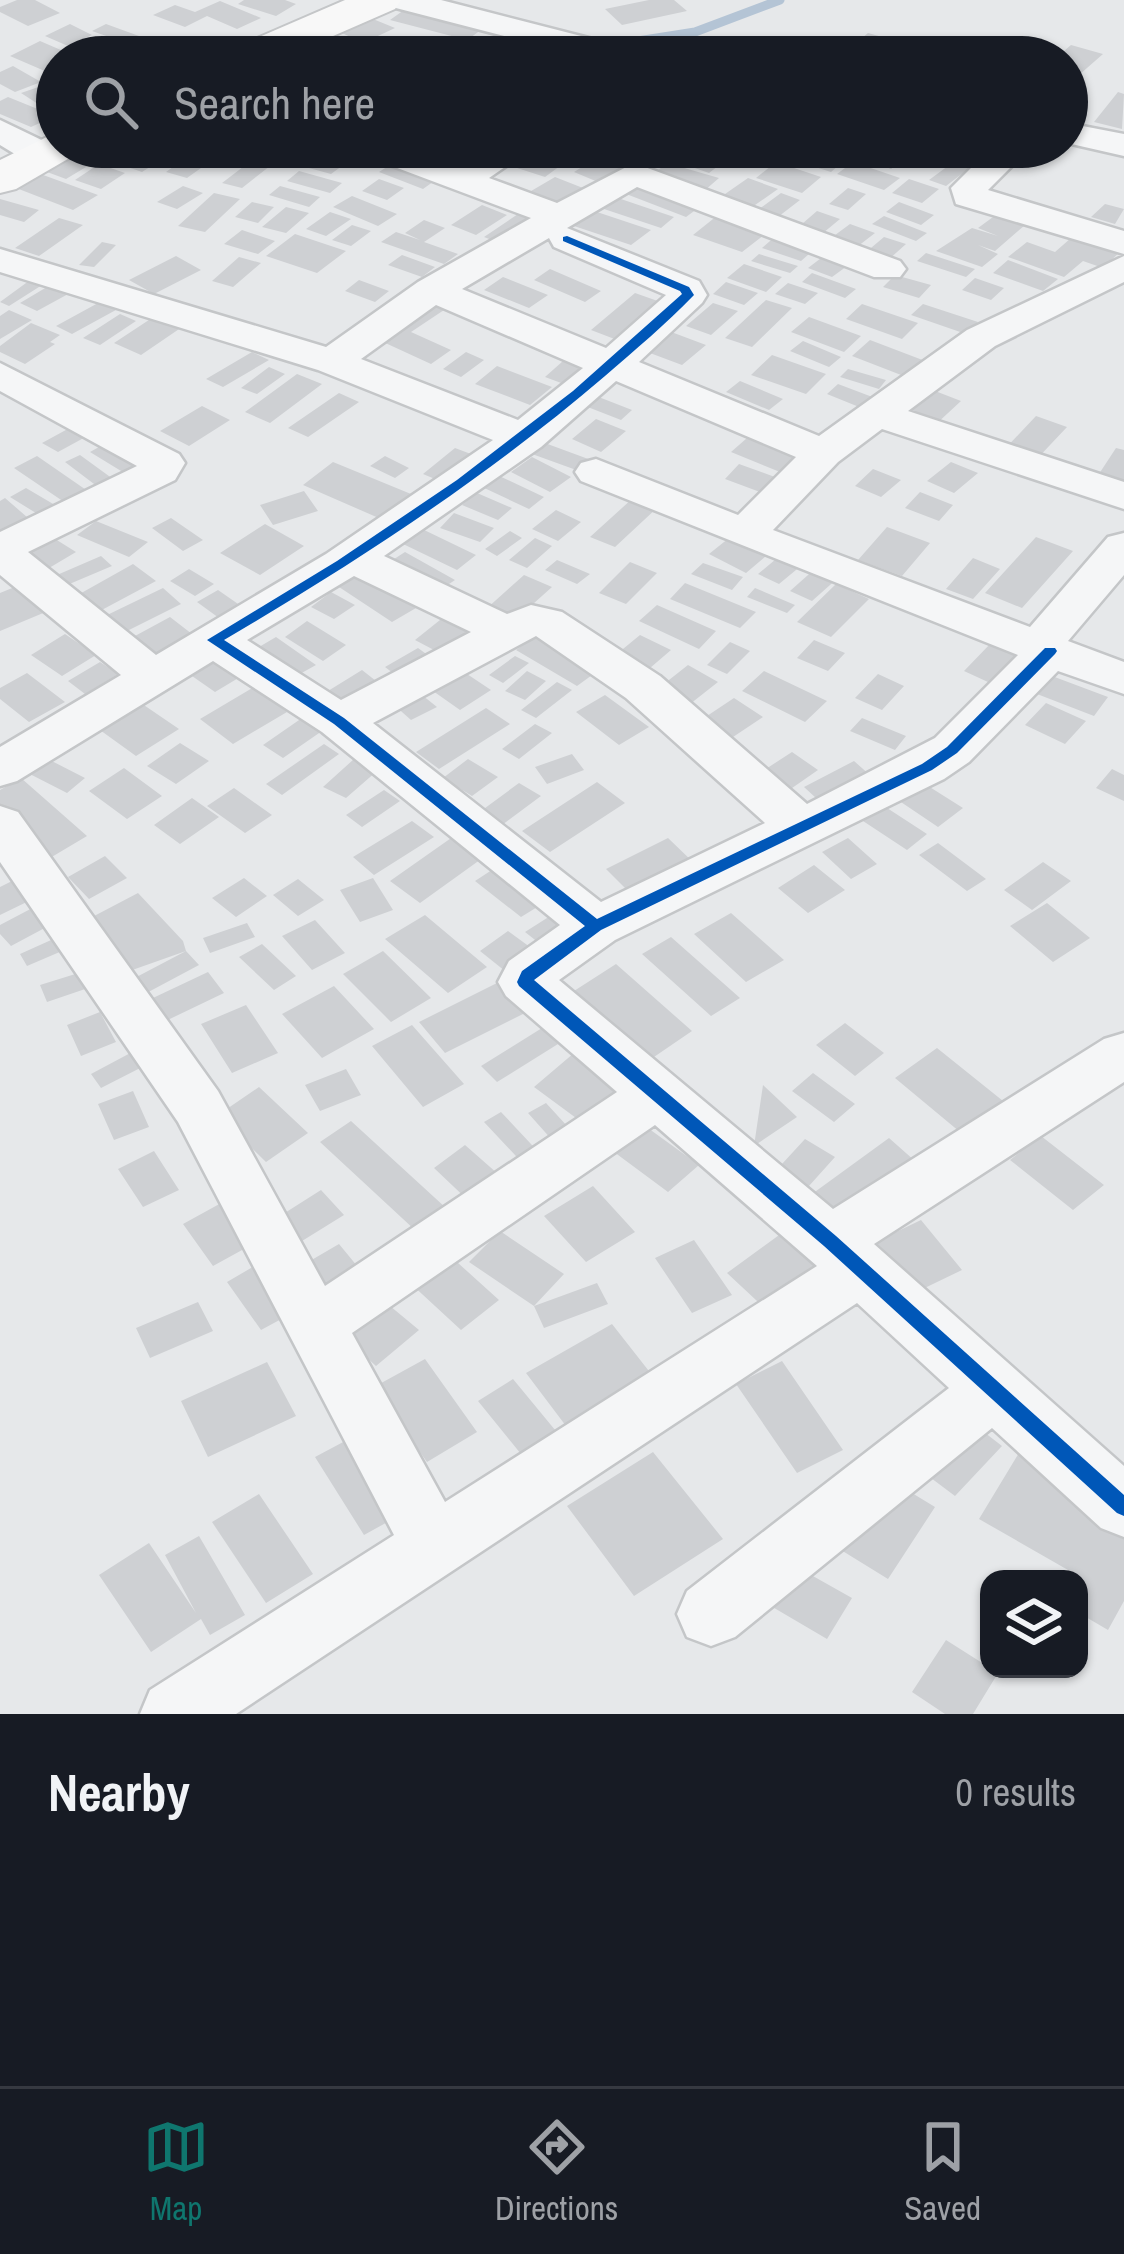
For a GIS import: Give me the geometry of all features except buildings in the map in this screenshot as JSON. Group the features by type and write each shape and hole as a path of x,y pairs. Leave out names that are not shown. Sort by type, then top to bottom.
{"main road":[{"path":"297,36 380,0"},
{"path":"0,179 36,158"}],"street":[{"path":"403,0 542,36"},
{"path":"0,130 36,145"},
{"path":"1088,137 1124,145"},
{"path":"0,769 355,559 526,438 689,293 563,228 424,168"},
{"path":"457,181 480,168"},
{"path":"990,168 969,188 969,196 1124,243"},
{"path":"332,362 432,290 563,228 624,176 640,174 886,269"},
{"path":"0,260 332,362 526,438"},
{"path":"744,534 823,453 981,338 1124,267"},
{"path":"432,290 823,453"},
{"path":"0,376 164,463 160,471 0,551 156,679"},
{"path":"877,414 1124,496"},
{"path":"596,472 744,534 1124,679"},
{"path":"1124,548 1044,649 952,750 596,926 528,975 525,982 844,1256 1124,1508"},
{"path":"355,559 508,632"},
{"path":"338,721 537,620 643,687 802,828"},
{"path":"214,640 338,721 596,926"},
{"path":"0,824 198,1107 435,1548"},
{"path":"175,1714 435,1548 1124,1054"},
{"path":"317,1324 656,1095"},
{"path":"711,1614 993,1390"}],"waterway":[{"path":"670,36 695,32 780,0"}],"cycle path":[{"path":"567,239 685,289 688,295 577,394 462,482 341,564 214,640 339,721 596,926"},
{"path":"1050,651 952,750 927,767 596,926 528,975 525,982 830,1241 1124,1507"}]}
